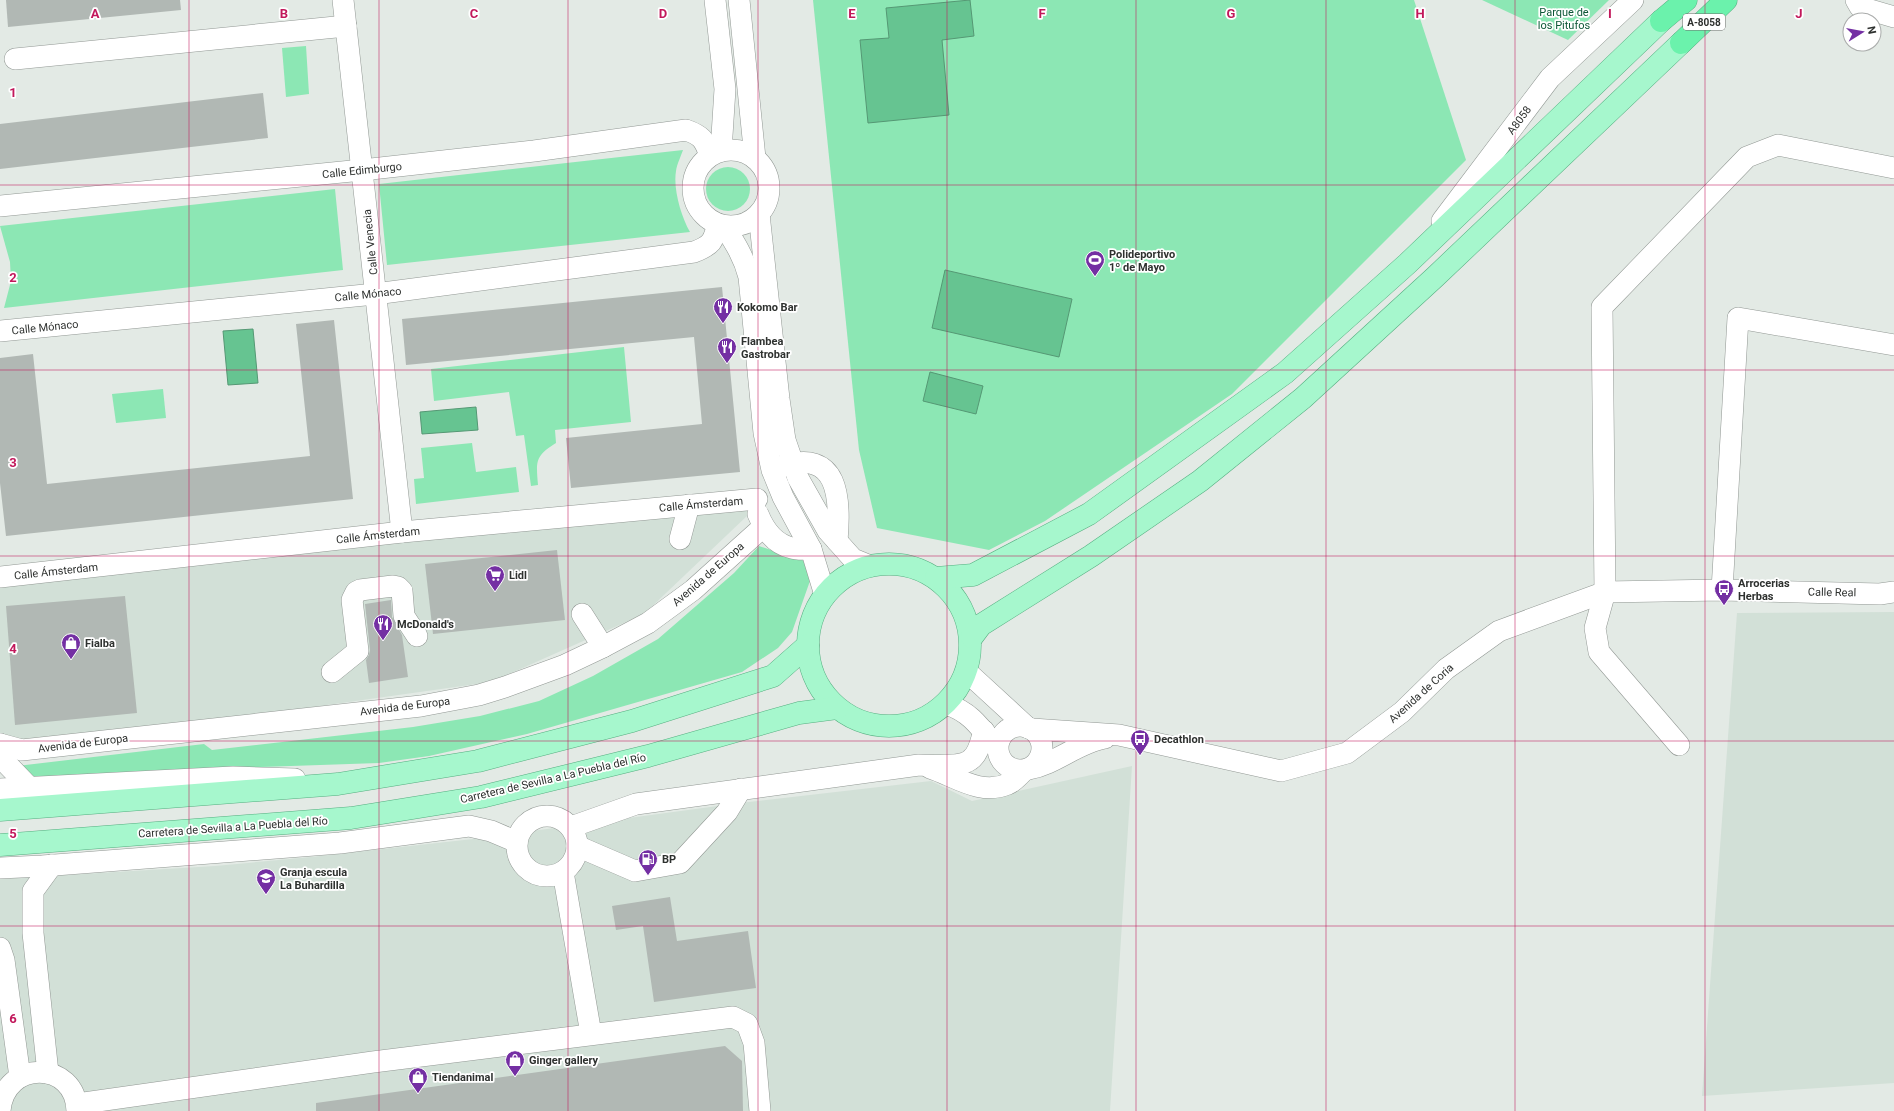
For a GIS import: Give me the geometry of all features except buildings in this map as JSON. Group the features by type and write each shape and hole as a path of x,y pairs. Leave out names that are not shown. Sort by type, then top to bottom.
{"highway":[{"name":"A-8058","path":"1661,21 1686,0"},
{"name":"A-8058","path":"1681,43 1726,0"}],"main road":[{"name":"A-8058","path":"936,578 973,575 1089,514 1285,373 1419,253 1661,21"},
{"name":"A-8058","path":"972,637 982,625 1092,556 1200,481 1303,398 1435,277 1681,43"},
{"path":"894,564 918,569 936,578 954,597 965,615 972,637 966,671 958,689 946,704 926,718 904,726 880,726 858,721 837,708 822,691 811,669 808,645 812,618 825,594 845,576 870,566 894,564"},
{"path":"0,810 330,785 478,761 632,721 773,676 808,645"},
{"name":"Carretera de Sevilla a La Puebla del Río","path":"0,845 351,818 481,797 648,756 799,713 837,708"}],"street":[{"name":"Calle Venecia","path":"343,0 375,294 395,403 402,532"},
{"path":"715,0 724,88 724,113 715,153"},
{"path":"739,0 755,158"},
{"name":"A8058","path":"1419,253 1550,78 1633,0"},
{"path":"1856,0 1860,8 1894,17"},
{"path":"15,59 346,26"},
{"name":"Calle Edimburgo","path":"0,206 362,170 534,151 686,130 698,134 715,153"},
{"path":"1679,745 1600,652 1595,628 1605,592 1602,308 1747,157 1778,145 1894,168"},
{"path":"733,149 745,152 755,158 763,167 769,184 766,203 759,214 745,224 735,226 721,225 704,216 697,207 693,196 692,185 695,173 701,164 715,153 733,149"},
{"path":"759,214 779,399 785,440 798,478 828,531 853,559 870,566"},
{"path":"721,225 739,249 746,263 749,277 764,433 772,470 783,496 811,549 825,594"},
{"name":"Calle Mónaco","path":"0,331 375,294 694,252 707,247 714,240 721,225"},
{"path":"1722,590 1738,318 1894,345"},
{"path":"811,549 792,548 775,540 763,527 758,513 757,499 763,481 772,470 801,461 817,466 834,481 838,494 840,515 837,541"},
{"name":"Calle Ámsterdam","path":"0,577 402,532 757,499"},
{"path":"680,539 689,505"},
{"name":"Avenida de Europa","path":"0,744 22,750 449,701 505,687 565,665 648,623 693,590 763,527"},
{"path":"332,672 358,651 352,600 356,592 360,590 393,586 398,587 402,591 404,616 417,636"},
{"name":"Avenida de Coria","path":"1030,728 1119,735 1281,771 1347,753 1402,712 1446,669 1499,631 1605,592 1722,590"},
{"name":"Calle Real","path":"1722,590 1880,594 1894,592"},
{"path":"582,614 603,647"},
{"path":"919,765 941,772 974,786 989,788 1009,784 1036,764 1041,755 1042,745 1039,736 966,671"},
{"path":"946,704 960,708 973,719 998,749"},
{"path":"1027,770 1015,770 1007,766 1000,758 998,749 1000,738 1007,730 1017,726 1030,728"},
{"path":"958,764 970,760 978,750 984,731"},
{"name":"Avenida de Coria","path":"1027,770 1041,766 1094,740 1119,735"},
{"name":"Avenida de Europa","path":"0,744 6,764 30,788"},
{"path":"574,837 636,804 919,765 958,764 986,759 998,749"},
{"path":"0,789 233,778 362,781"},
{"path":"574,837 573,860 563,872 550,876 539,876 530,871 521,862 517,852 517,842 521,830 528,822 537,817 553,816 563,820 574,837 635,871 680,863 727,812 741,789"},
{"path":"0,868 340,842 469,826 491,831 517,842"},
{"path":"48,1073 33,933 33,891 52,865"},
{"path":"563,872 591,1034"},
{"path":"0,948 4,960 20,1077"},
{"path":"0,1111 1,1102 5,1092 12,1083 20,1077 38,1072 48,1073 58,1077 67,1084 73,1093 77,1108 591,1034 733,1017 747,1024 754,1043 760,1111"}],"shaded area":[{"path":"970,0 974,36 942,40 949,115 868,123 860,40 889,38 886,8"},
{"path":"945,270 1072,299 1059,357 932,328"},
{"path":"253,329 258,383 228,385 223,331"},
{"path":"930,372 983,386 976,414 923,401"},
{"path":"476,407 478,430 422,434 420,412"},
{"path":"749,495 748,515 644,614 491,682 0,751 0,569"},
{"path":"1894,612 1894,1083 1702,1096 1737,613"},
{"path":"1132,766 1110,1111 0,1111 0,879 215,866 311,857 473,839 740,803 931,781 972,801"}],"green space":[{"name":"Polideportivo 1º de Mayo","path":"813,0 1414,0 1466,160 1232,394 1045,521 989,550 877,528 859,450"},
{"name":"Parque de los Pitufos","path":"1482,0 1609,0 1568,40"},
{"path":"306,46 309,94 286,97 282,48"},
{"path":"683,150 675,178 681,210 690,232 387,265 379,184"},
{"path":"728,167 740,171 746,177 750,189 746,201 740,207 728,211 716,207 710,201 706,189 710,177 716,171"},
{"path":"335,189 343,270 4,308 11,281 10,262 0,226"},
{"path":"624,347 631,422 555,430 556,443 544,452 538,460 538,485 531,486 524,435 516,436 509,392 434,401 431,369"},
{"path":"163,389 166,418 116,423 112,394"},
{"path":"472,443 476,472 516,467 519,492 416,504 414,479 424,478 421,448"},
{"path":"759,546 805,561 811,578 792,632 778,648 742,672 527,734 429,756 379,763 229,768 35,778 17,766 204,744 212,750 413,727 480,716 539,701 593,676 658,639 734,573"}],"place":[{"name":"Polideportivo 1º de Mayo","path":"1095,277"},
{"name":"Kokomo Bar","path":"723,324"},
{"name":"Flambea Gastrobar","path":"727,364"},
{"name":"Lidl","path":"495,592"},
{"name":"Arrocerias Herbas","path":"1724,606"},
{"name":"McDonald's","path":"383,641"},
{"name":"Fialba","path":"71,660"},
{"name":"Decathlon","path":"1140,756"},
{"name":"BP","path":"648,876"},
{"name":"Granja escula La Buhardilla","path":"266,895"},
{"name":"Ginger gallery","path":"515,1077"},
{"name":"Tiendanimal","path":"418,1094"}]}
